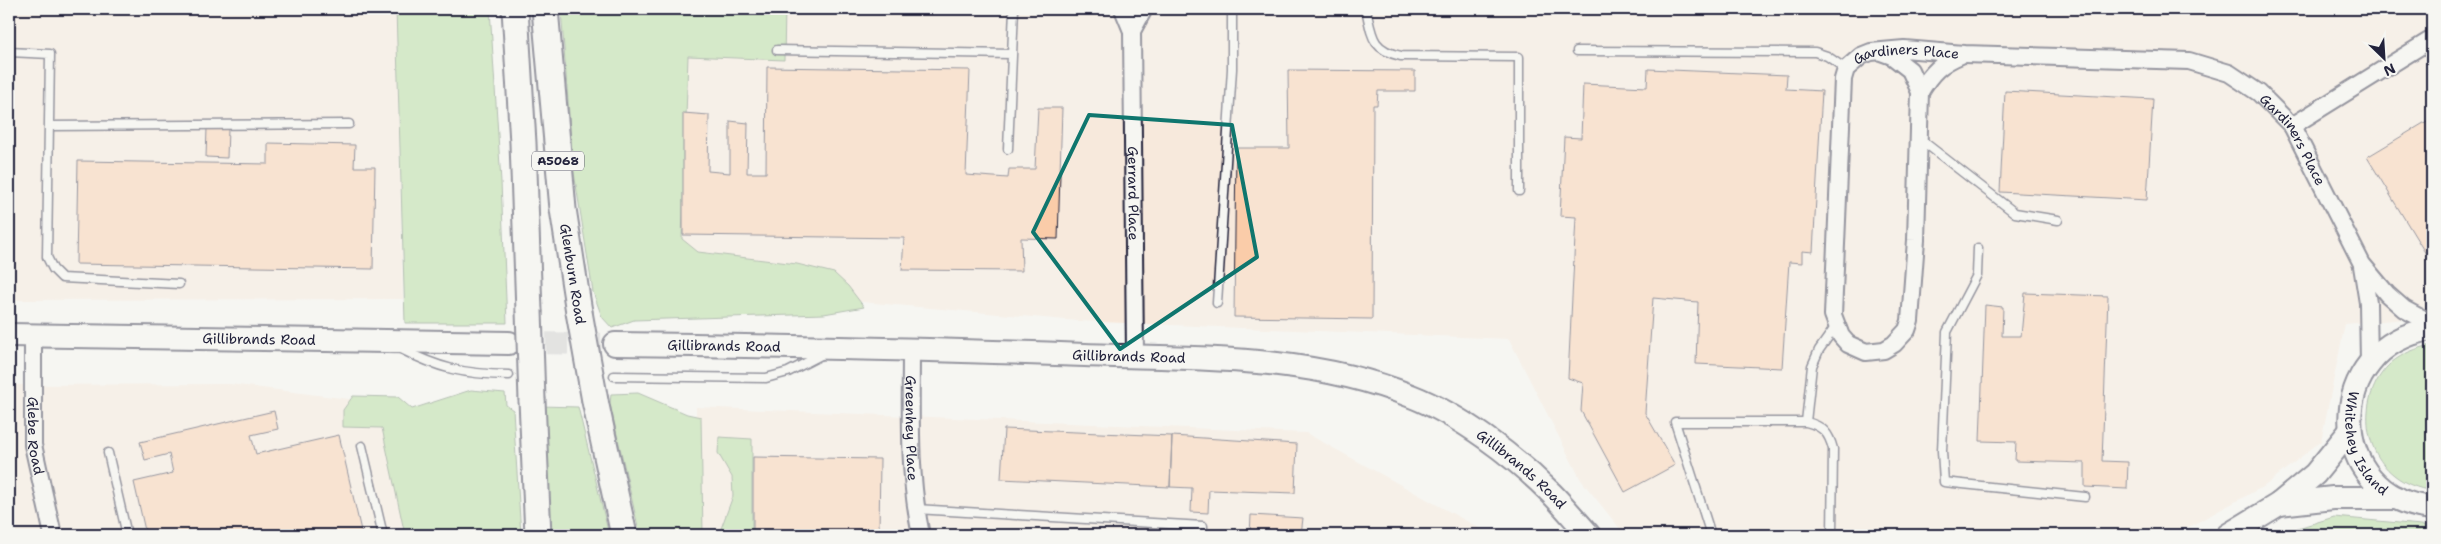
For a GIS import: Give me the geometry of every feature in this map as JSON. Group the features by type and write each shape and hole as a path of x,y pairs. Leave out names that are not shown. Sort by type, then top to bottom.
{"main road":[{"path":"515,10 545,9"},
{"name":"Glenburn Road","path":"545,9 563,209 595,401 624,535"},
{"name":"A5068","path":"515,10 523,143 538,535"}],"street":[{"name":"Gerrard Place","path":"1123,9 1132,31 1135,357"},
{"name":"Gerrard Place","path":"1132,31 1144,9"},
{"path":"2292,126 2432,40"},
{"name":"Gardiners Place","path":"1836,326 1833,315 1841,90 1846,69 1861,56 1904,49 1964,54 2189,61 2229,73 2259,93 2292,126 2362,264 2387,294 2404,309 2432,324"},
{"path":"1836,326 1848,344 1866,352 1884,350 1900,339 1910,321 1916,240 1920,92 1910,70 1892,56 1881,52"},
{"path":"1920,92 1936,69 1945,62 1964,54"},
{"name":"Gardiners Place","path":"2362,264 2368,303 2369,363"},
{"name":"Whitehey Island","path":"2432,329 2413,332 2388,344 2369,363 2356,384 2350,407 2350,431 2358,458 2374,481 2397,498 2420,507 2432,508"},
{"name":"Gillibrands Road","path":"9,335 509,343"},
{"name":"Glebe Road","path":"34,335 33,445 53,535"},
{"name":"Gillibrands Road","path":"615,344 911,348 1135,357 1214,358 1287,364 1338,373 1412,396 1454,418 1503,451 1551,492 1589,535"},
{"name":"Greenhey Place","path":"911,348 911,443 916,509 921,535"},
{"path":"2228,535 2279,504 2315,474 2350,431"},
{"path":"2279,504 2333,498 2397,498"}],"lane":[{"path":"1008,149 1014,9"},
{"path":"1217,303 1232,69 1232,9"},
{"path":"1366,9 1372,37 1377,46 1386,53 1401,56 1519,57 1519,191"},
{"path":"777,50 1012,54"},
{"path":"1577,51 1815,52 1827,56 1846,69"},
{"path":"9,52 50,54 47,257 53,269 62,278 179,284"},
{"path":"49,126 349,124"},
{"path":"1918,138 2015,213 2058,220"},
{"path":"1978,248 1977,275 1947,332 1942,451 1944,482 2085,497"},
{"path":"1806,422 1812,366 1819,350 1836,326"},
{"path":"386,341 424,361 445,369 464,373 509,376"},
{"path":"614,376 766,378 788,372 839,347"},
{"path":"1711,535 1675,422 1806,422 1817,424 1824,429 1832,443 1832,535"},
{"path":"362,446 383,535"},
{"path":"108,453 127,535"},
{"path":"916,509 1203,526 1203,535"}],"highlighted area":[{"path":"1089,115 1232,125 1257,257 1120,349 1033,232"}],"shaded area":[{"path":"9,9 396,9 403,299 9,300"},
{"path":"646,9 2432,9 2432,317 2345,324 2321,441 2266,485 2174,535 1625,535 1581,480 1509,339 1077,321 644,283"},
{"path":"230,384 405,406 423,535 9,535 9,385"},
{"path":"696,407 1306,433 1492,535 696,535"}],"green space":[{"path":"396,9 490,9 501,182 507,323 405,323"},
{"path":"561,9 785,9 784,60 688,56 682,239 698,252 797,264 834,273 848,286 864,307 824,314 634,320 612,328 602,317 593,292 573,166"},
{"path":"2432,345 2432,491 2403,481 2383,464 2375,450 2368,420 2369,404 2373,389 2391,363 2400,356"},
{"path":"471,390 505,393 506,405 513,410 521,535 405,535 382,428 343,427 343,410 353,396 398,397 412,409"},
{"path":"638,393 687,414 701,417 703,535 640,535 610,404 611,394"},
{"path":"540,406 578,407 609,535 549,535"},
{"path":"719,437 752,439 752,535 716,535 719,534 733,496 732,477 718,453"},
{"path":"2334,517 2432,526 2432,535 2275,535"}],"building":[{"path":"767,67 970,70 966,175 1008,178 1009,169 1035,169 1038,108 1062,108 1058,239 1021,238 1022,271 902,270 904,238 683,235 683,113 709,115 708,171 730,173 730,121 748,123 747,173 766,173"},
{"path":"1648,69 1787,75 1786,89 1822,91 1813,252 1802,251 1802,263 1789,262 1782,368 1696,364 1698,302 1653,298 1645,413 1675,465 1625,492 1581,411 1583,383 1568,378 1576,217 1560,216 1564,137 1581,138 1583,84 1647,87"},
{"path":"1288,70 1415,71 1415,91 1378,91 1377,105 1373,105 1372,319 1234,317 1236,148 1289,148"},
{"path":"2005,91 2153,99 2147,200 2000,192"},
{"path":"2432,118 2432,264 2367,157"},
{"path":"207,128 228,129 227,158 206,157"},
{"path":"268,143 355,145 354,167 375,167 373,269 76,264 78,161 268,164"},
{"path":"2025,293 2108,296 2102,461 2128,462 2127,489 2085,487 2085,463 2015,461 2016,442 1980,441 1985,305 2003,307 2002,336 2021,336"},
{"path":"274,411 278,429 251,435 256,454 339,435 362,535 146,535 134,482 173,473 169,454 145,460 140,442"},
{"path":"1004,429 1172,436 1170,487 1001,479"},
{"path":"1172,436 1297,444 1295,493 1209,490 1208,513 1191,512 1192,488 1170,487"},
{"path":"753,457 880,459 879,532 753,530"},
{"path":"1251,515 1303,518 1301,535 1250,535"}],"tunnel":[{"path":"513,343 615,344"}]}
